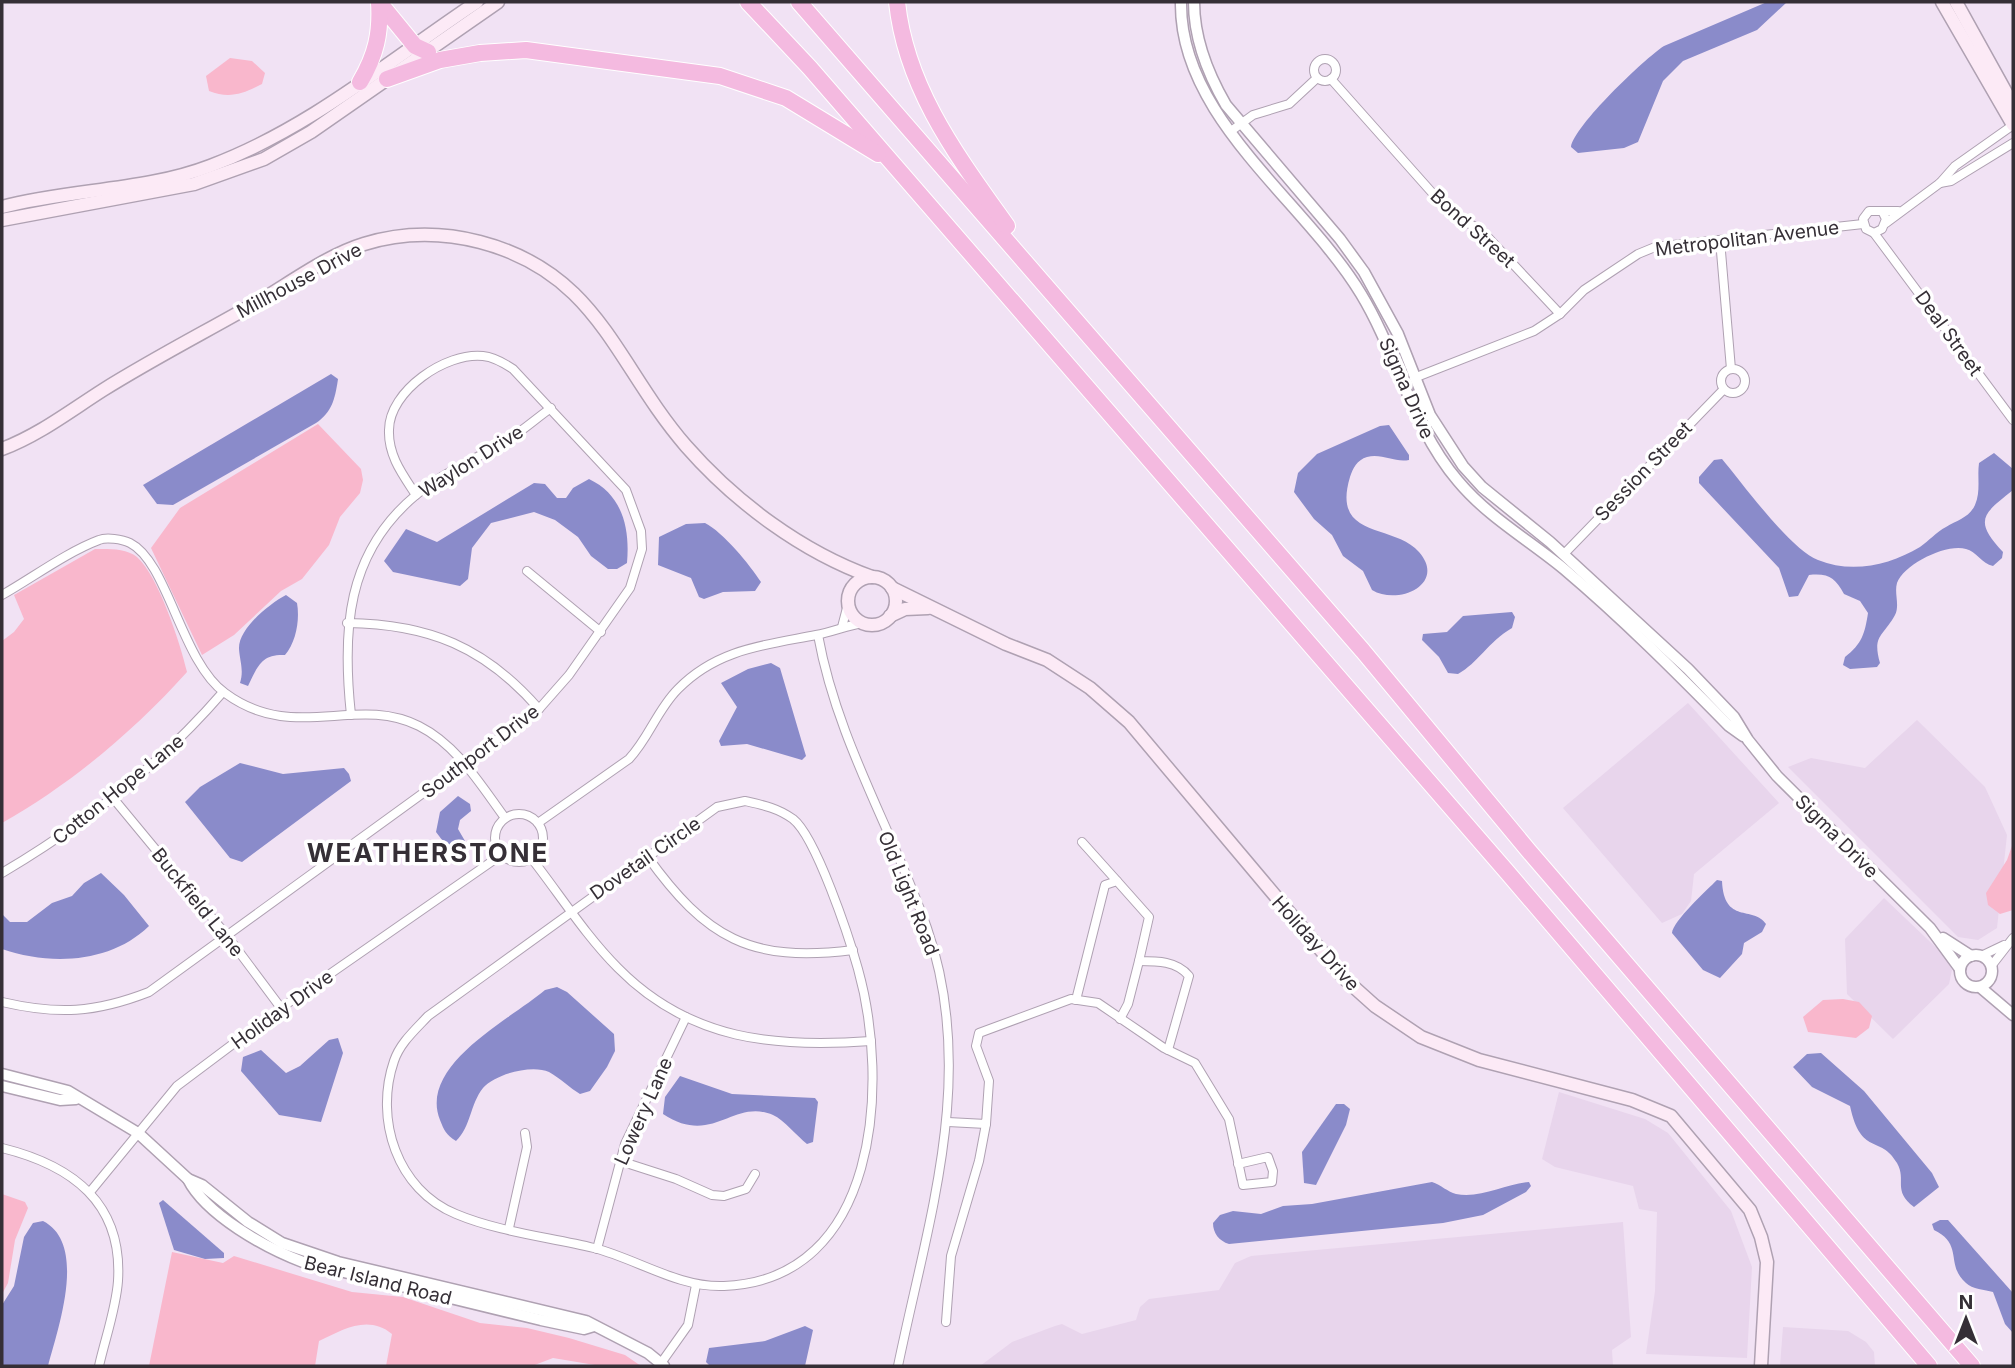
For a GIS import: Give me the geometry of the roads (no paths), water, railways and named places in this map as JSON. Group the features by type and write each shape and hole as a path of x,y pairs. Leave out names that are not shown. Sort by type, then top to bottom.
{"highway":[{"path":"379,2 422,49"},
{"path":"360,82 373,61 378,40 379,2"},
{"path":"748,2 892,163 1508,873 1929,1366"},
{"path":"799,2 1032,267 1972,1366"},
{"path":"897,2 908,51 930,111 949,144 1019,242 1032,267"},
{"path":"387,79 440,60 480,52 526,50 720,76 786,99 892,163"},
{"path":"1881,1312 1918,1366"},
{"path":"1942,1332 1980,1366"}],"main road":[{"path":"2,220 194,184 264,159 311,132 387,79 477,2"},
{"path":"2,207 160,179 209,167 293,128 360,82 458,30 498,2"},
{"path":"1942,2 2013,125"},
{"path":"1955,2 2013,105"},
{"name":"Millhouse Drive","path":"2,449 33,437 106,388 335,257 388,237 441,234 503,248 538,263 566,284 596,317 665,419 706,468 748,504 828,559 872,577"},
{"path":"828,559 840,571 851,612 862,623 877,624 905,609 932,609"},
{"path":"848,600 857,582 872,577 880,578 892,588 896,603 890,617"},
{"name":"Holiday Drive","path":"892,588 932,609 1047,660 1090,688 1129,722 1346,980 1375,1006 1421,1037 1479,1059 1632,1100 1671,1116 1750,1210 1761,1237 1767,1262 1761,1366"}],"street":[{"name":"Sigma Drive","path":"1181,2 1185,40 1193,69 1204,91 1231,131 1332,251 1382,331 1426,435 1458,482 1495,517 1560,559"},
{"name":"Sigma Drive","path":"1194,2 1202,54 1214,84 1241,124 1351,252 1398,334 1414,378 1445,441 1464,466 1560,559 1688,668 1734,717 1748,740 1809,810 1930,928 1960,969"},
{"path":"1328,60 1336,70 1331,79 1324,81 1317,78 1315,64 1328,60"},
{"path":"1231,131 1253,115 1289,104 1317,78"},
{"name":"Bond Street","path":"1331,79 1451,214 1481,230 1560,314"},
{"path":"1899,211 1869,211 1864,215 1863,223 1866,229 1874,233 1899,211 1940,183 1955,166 2013,125"},
{"path":"1940,183 1951,181 2013,143"},
{"path":"1883,213 1885,225"},
{"name":"Metropolitan Avenue","path":"1414,378 1534,331 1560,314 1584,290 1638,254 1655,247 1863,223"},
{"name":"Deal Street","path":"1885,225 1886,245"},
{"name":"Deal Street","path":"1874,233 1886,245 2013,420"},
{"path":"1720,240 1731,369 1721,379 1724,389 1735,392 1744,385 1742,373 1731,369"},
{"name":"Southport Drive","path":"2,1002 49,1011 83,1011 113,1006 149,992 539,709 601,632 630,588 638,567 641,531 626,490 513,369 484,356 455,360 411,385 398,398 388,429 397,465 416,495"},
{"path":"1402,382 1414,378"},
{"name":"Session Street","path":"1560,559 1724,389"},
{"name":"Waylon Drive","path":"352,715 345,662 347,623 356,583 371,552 393,520 416,495 512,437 551,408"},
{"path":"2,595 100,539 130,543 151,565 193,654 223,692 272,716 306,720 352,715 385,716 418,725 447,744 505,818"},
{"path":"527,571 601,632"},
{"path":"842,627 848,600"},
{"path":"347,623 420,630 459,644 499,668 539,709"},
{"path":"538,823 629,759 640,748 665,703 705,667 746,648 818,635 862,623"},
{"name":"Old Light Road","path":"818,635 836,711 909,883 940,974 949,1038 948,1122 898,1366"},
{"name":"Cotton Hope Lane","path":"2,873 52,844 113,798 185,736 223,692"},
{"name":"Buckfield Lane","path":"113,798 228,937 281,1009"},
{"name":"Dovetail Circle","path":"745,801 776,808 795,820 808,837 853,950 864,990 872,1041 872,1094 863,1158 843,1216 825,1243 782,1275 724,1286 696,1285 597,1249 455,1214 424,1195 395,1153 386,1112 386,1094 394,1060 407,1038 428,1016 571,910 717,807 745,801"},
{"path":"525,815 538,823 542,844 532,859 520,863 501,855 495,844 495,833 505,818 525,815"},
{"path":"1082,842 1149,917 1128,1004 1120,1019"},
{"name":"Holiday Drive","path":"90,1192 177,1086 281,1009 501,855"},
{"path":"647,856 676,897 705,923 731,938 753,947 782,953 814,955 853,950"},
{"path":"532,859 616,967 639,988 686,1017 724,1032 776,1043 810,1045 872,1041"},
{"path":"1076,1000 1105,885 1116,881"},
{"name":"Sigma Drive","path":"1930,928 1976,956"},
{"path":"2010,941 1964,961 1960,969 1965,984 1980,987 2013,1016"},
{"path":"2004,1006 1991,979 1992,965 2010,941"},
{"path":"1976,956 1992,965"},
{"path":"1139,961 1161,961 1184,969 1189,975 1167,1049"},
{"path":"1980,987 1991,979"},
{"path":"946,1322 951,1256 979,1161 986,1124 989,1081 976,1046 979,1033 1048,1005 1076,1000 1098,1003 1167,1049 1195,1063 1229,1119 1238,1164 1243,1185 1272,1181 1273,1171 1268,1157 1238,1164"},
{"name":"Lowery Lane","path":"597,1249 628,1135 686,1017"},
{"name":"Bear Island Road","path":"2,1074 68,1091 76,1099 138,1133 188,1179 202,1185 247,1222 282,1243 312,1255 586,1321 648,1353 661,1365"},
{"name":"Bear Island Road","path":"2,1086 60,1100 76,1099"},
{"path":"948,1122 986,1124"},
{"path":"509,1228 527,1147 525,1133"},
{"path":"2,1148 38,1157 57,1166 90,1192 109,1223 116,1247 118,1282 99,1366"},
{"path":"620,1161 676,1179 712,1195 724,1196 746,1189 755,1174"},
{"path":"661,1365 688,1325 696,1285"}],"water":[{"path":"1767,2 1787,2 1757,30 1683,61 1663,81 1638,142 1624,148 1578,153 1571,147 1575,137 1596,109 1641,64 1664,46"},
{"path":"331,374 338,379 334,399 326,414 316,423 173,505 157,504 143,485"},
{"path":"1389,425 1409,455 1409,460 1378,456 1364,458 1358,462 1350,477 1346,497 1349,511 1357,521 1408,543 1419,552 1426,563 1427,574 1416,589 1394,595 1372,590 1363,571 1343,556 1332,535 1314,519 1294,492 1298,473 1317,454 1380,426"},
{"path":"1994,453 2013,469 2013,490 1989,512 1985,525 2003,552 2002,558 1993,566 1970,550 1948,549 1917,562 1908,569 1897,583 1895,615 1878,641 1880,663 1877,667 1850,669 1843,665 1845,657 1862,638 1866,626 1868,613 1860,601 1844,594 1834,580 1822,575 1809,575 1798,596 1789,597 1779,568 1699,483 1699,477 1714,460 1722,459 1781,530 1807,554 1831,564 1870,566 1896,559 1920,547 1942,529 1969,513 1978,494 1979,463"},
{"path":"589,479 610,494 622,514 627,538 627,563 617,569 608,569 591,556 578,537 555,520 534,512 491,523 472,548 468,579 460,586 393,572 384,561 406,529 437,542 534,483 545,484 557,498 566,498 573,488"},
{"path":"705,523 728,541 756,575 761,582 755,591 723,592 704,599 699,597 691,578 658,565 659,537 686,524"},
{"path":"286,595 297,603 298,610 292,644 285,655 265,659 248,686 240,683 242,670 239,649 244,633 263,611"},
{"path":"1512,612 1515,617 1512,628 1458,674 1448,673 1439,657 1422,640 1423,634 1447,632 1463,616"},
{"path":"771,663 780,668 806,756 802,760 747,744 721,746 719,741 737,707 721,683 748,669"},
{"path":"240,763 283,774 344,768 351,781 242,862 230,858 185,802 200,787"},
{"path":"458,796 470,804 471,811 460,820 458,829 465,841 462,858 455,857 436,832 440,812"},
{"path":"101,873 124,895 149,926 134,938 117,948 80,958 40,958 2,949 2,914 10,922 27,922 52,903 72,896 84,883"},
{"path":"1717,880 1722,881 1724,895 1733,909 1754,915 1766,924 1762,932 1744,943 1742,954 1720,978 1703,970 1672,933 1684,914"},
{"path":"557,987 567,992 614,1034 615,1051 607,1067 590,1091 580,1094 553,1074 542,1070 524,1070 496,1078 483,1088 465,1129 456,1141 453,1139 441,1124 437,1100 442,1081 455,1062 491,1029 545,990"},
{"path":"338,1038 343,1053 321,1122 279,1115 241,1071 243,1057 261,1050 286,1073 300,1066 329,1040"},
{"path":"1821,1053 1864,1091 1932,1173 1939,1187 1914,1207 1903,1195 1897,1163 1891,1154 1865,1139 1854,1122 1850,1106 1812,1087 1793,1067 1807,1054"},
{"path":"680,1076 732,1094 815,1098 818,1102 813,1142 807,1144 777,1117 759,1111 696,1126 680,1123 663,1114 665,1097"},
{"path":"1336,1104 1344,1104 1350,1109 1346,1125 1316,1185 1304,1183 1302,1152"},
{"path":"1432,1182 1453,1193 1465,1195 1529,1182 1531,1186 1526,1192 1483,1215 1443,1223 1229,1244 1220,1239 1213,1227 1220,1215 1233,1211 1261,1214 1283,1206 1312,1204"},
{"path":"163,1200 224,1253 224,1258 205,1259 174,1250 159,1203"},
{"path":"1948,1220 2013,1293 2013,1333 2005,1324 1993,1292 1972,1287 1960,1276 1949,1242 1934,1230 1932,1224"},
{"path":"43,1221 57,1232 64,1248 67,1267 58,1331 48,1366 2,1366 2,1305 14,1286 24,1237 33,1223"},
{"path":"805,1326 813,1330 805,1366 710,1366 706,1362 709,1348 765,1341"}],"district":[{"name":"WEATHERSTONE","path":"428,853"}]}
